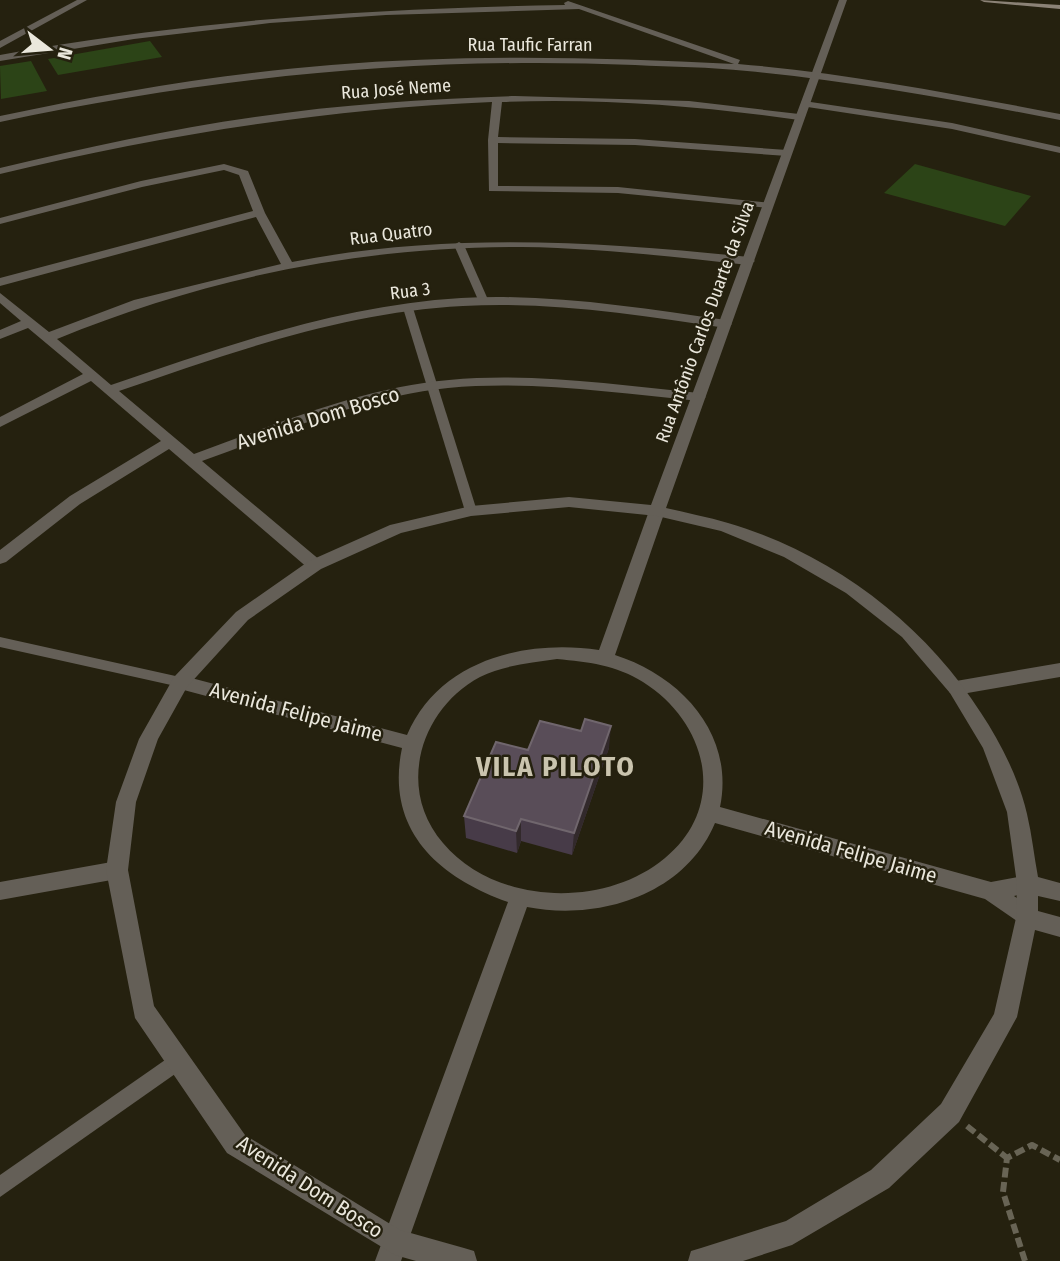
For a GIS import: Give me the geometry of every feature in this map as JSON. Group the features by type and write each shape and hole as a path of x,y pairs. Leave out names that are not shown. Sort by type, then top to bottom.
{"main road":[{"path":"984,0 1060,7"}],"street":[{"path":"0,45 83,0"},
{"path":"558,0 756,68"},
{"name":"Rua Antônio Carlos Duarte da Silva","path":"605,658 843,0"},
{"path":"0,58 129,37 267,20 440,9 579,7"},
{"name":"Rua Taufic Farran","path":"0,119 85,100 265,75 402,63 588,60 756,68 893,87 1060,117"},
{"name":"Rua José Neme","path":"0,171 111,144 262,119 346,108 447,100 573,99 689,104 799,117"},
{"path":"497,100 493,140 493,189 631,191 768,205"},
{"path":"804,104 952,126 1060,150"},
{"path":"493,140 718,146 787,153"},
{"path":"0,221 141,184 224,167 237,169 244,173 259,213 288,266"},
{"path":"0,282 259,213"},
{"name":"Rua Quatro","path":"47,338 122,307 288,266 406,248 562,244 749,261"},
{"path":"0,297 315,565"},
{"name":"Rua 3","path":"110,390 326,322 408,308 513,301 621,309 726,324"},
{"path":"0,335 30,322"},
{"path":"0,423 92,375"},
{"name":"Avenida Dom Bosco","path":"191,460 354,403 433,387 472,383 537,383 699,397"},
{"path":"0,558 75,500 170,442"},
{"name":"Avenida Dom Bosco","path":"464,1261 392,1252 236,1144 143,1010 117,870 126,802 149,739 180,682 243,616 315,565 396,529 471,511 569,502 657,511 725,527 779,549 852,589 908,634 956,688 992,746 1017,812 1028,884 1027,918 1005,1017 950,1113 880,1179 792,1232 701,1261"},
{"path":"557,652 605,658 646,674 681,700 705,734 715,773 710,813 690,848 659,876 617,895 568,903 520,898 474,880 438,852 414,817 406,779 411,743 433,705 467,677 510,659 557,652"},
{"path":"956,688 1060,670"},
{"name":"Avenida Felipe Jaime","path":"180,682 411,743"},
{"name":"Avenida Felipe Jaime","path":"710,813 991,891 1027,918 1060,927"},
{"path":"0,891 117,870"},
{"name":"Avenida Felipe Jaime","path":"991,891 1028,884 1060,891"},
{"path":"392,1252 520,898"}],"lane":[{"path":"459,245 484,302"},
{"path":"408,308 471,511"},
{"path":"0,642 180,682"},
{"path":"0,1187 178,1060"}],"path":[{"path":"950,1113 1007,1158"},
{"path":"1007,1158 1032,1145 1060,1160"},
{"path":"1007,1158 1003,1192 1025,1261"}],"green space":[{"path":"150,41 162,57 58,75 48,59"},
{"path":"31,61 47,91 1,99 0,66"},
{"path":"915,164 1031,196 1005,226 884,193"}],"building":[{"path":"585,719 611,726 574,833 521,819 516,831 464,816 496,742 528,750 540,721 581,731"}],"district":[{"name":"VILA PILOTO","path":"556,766"}]}
